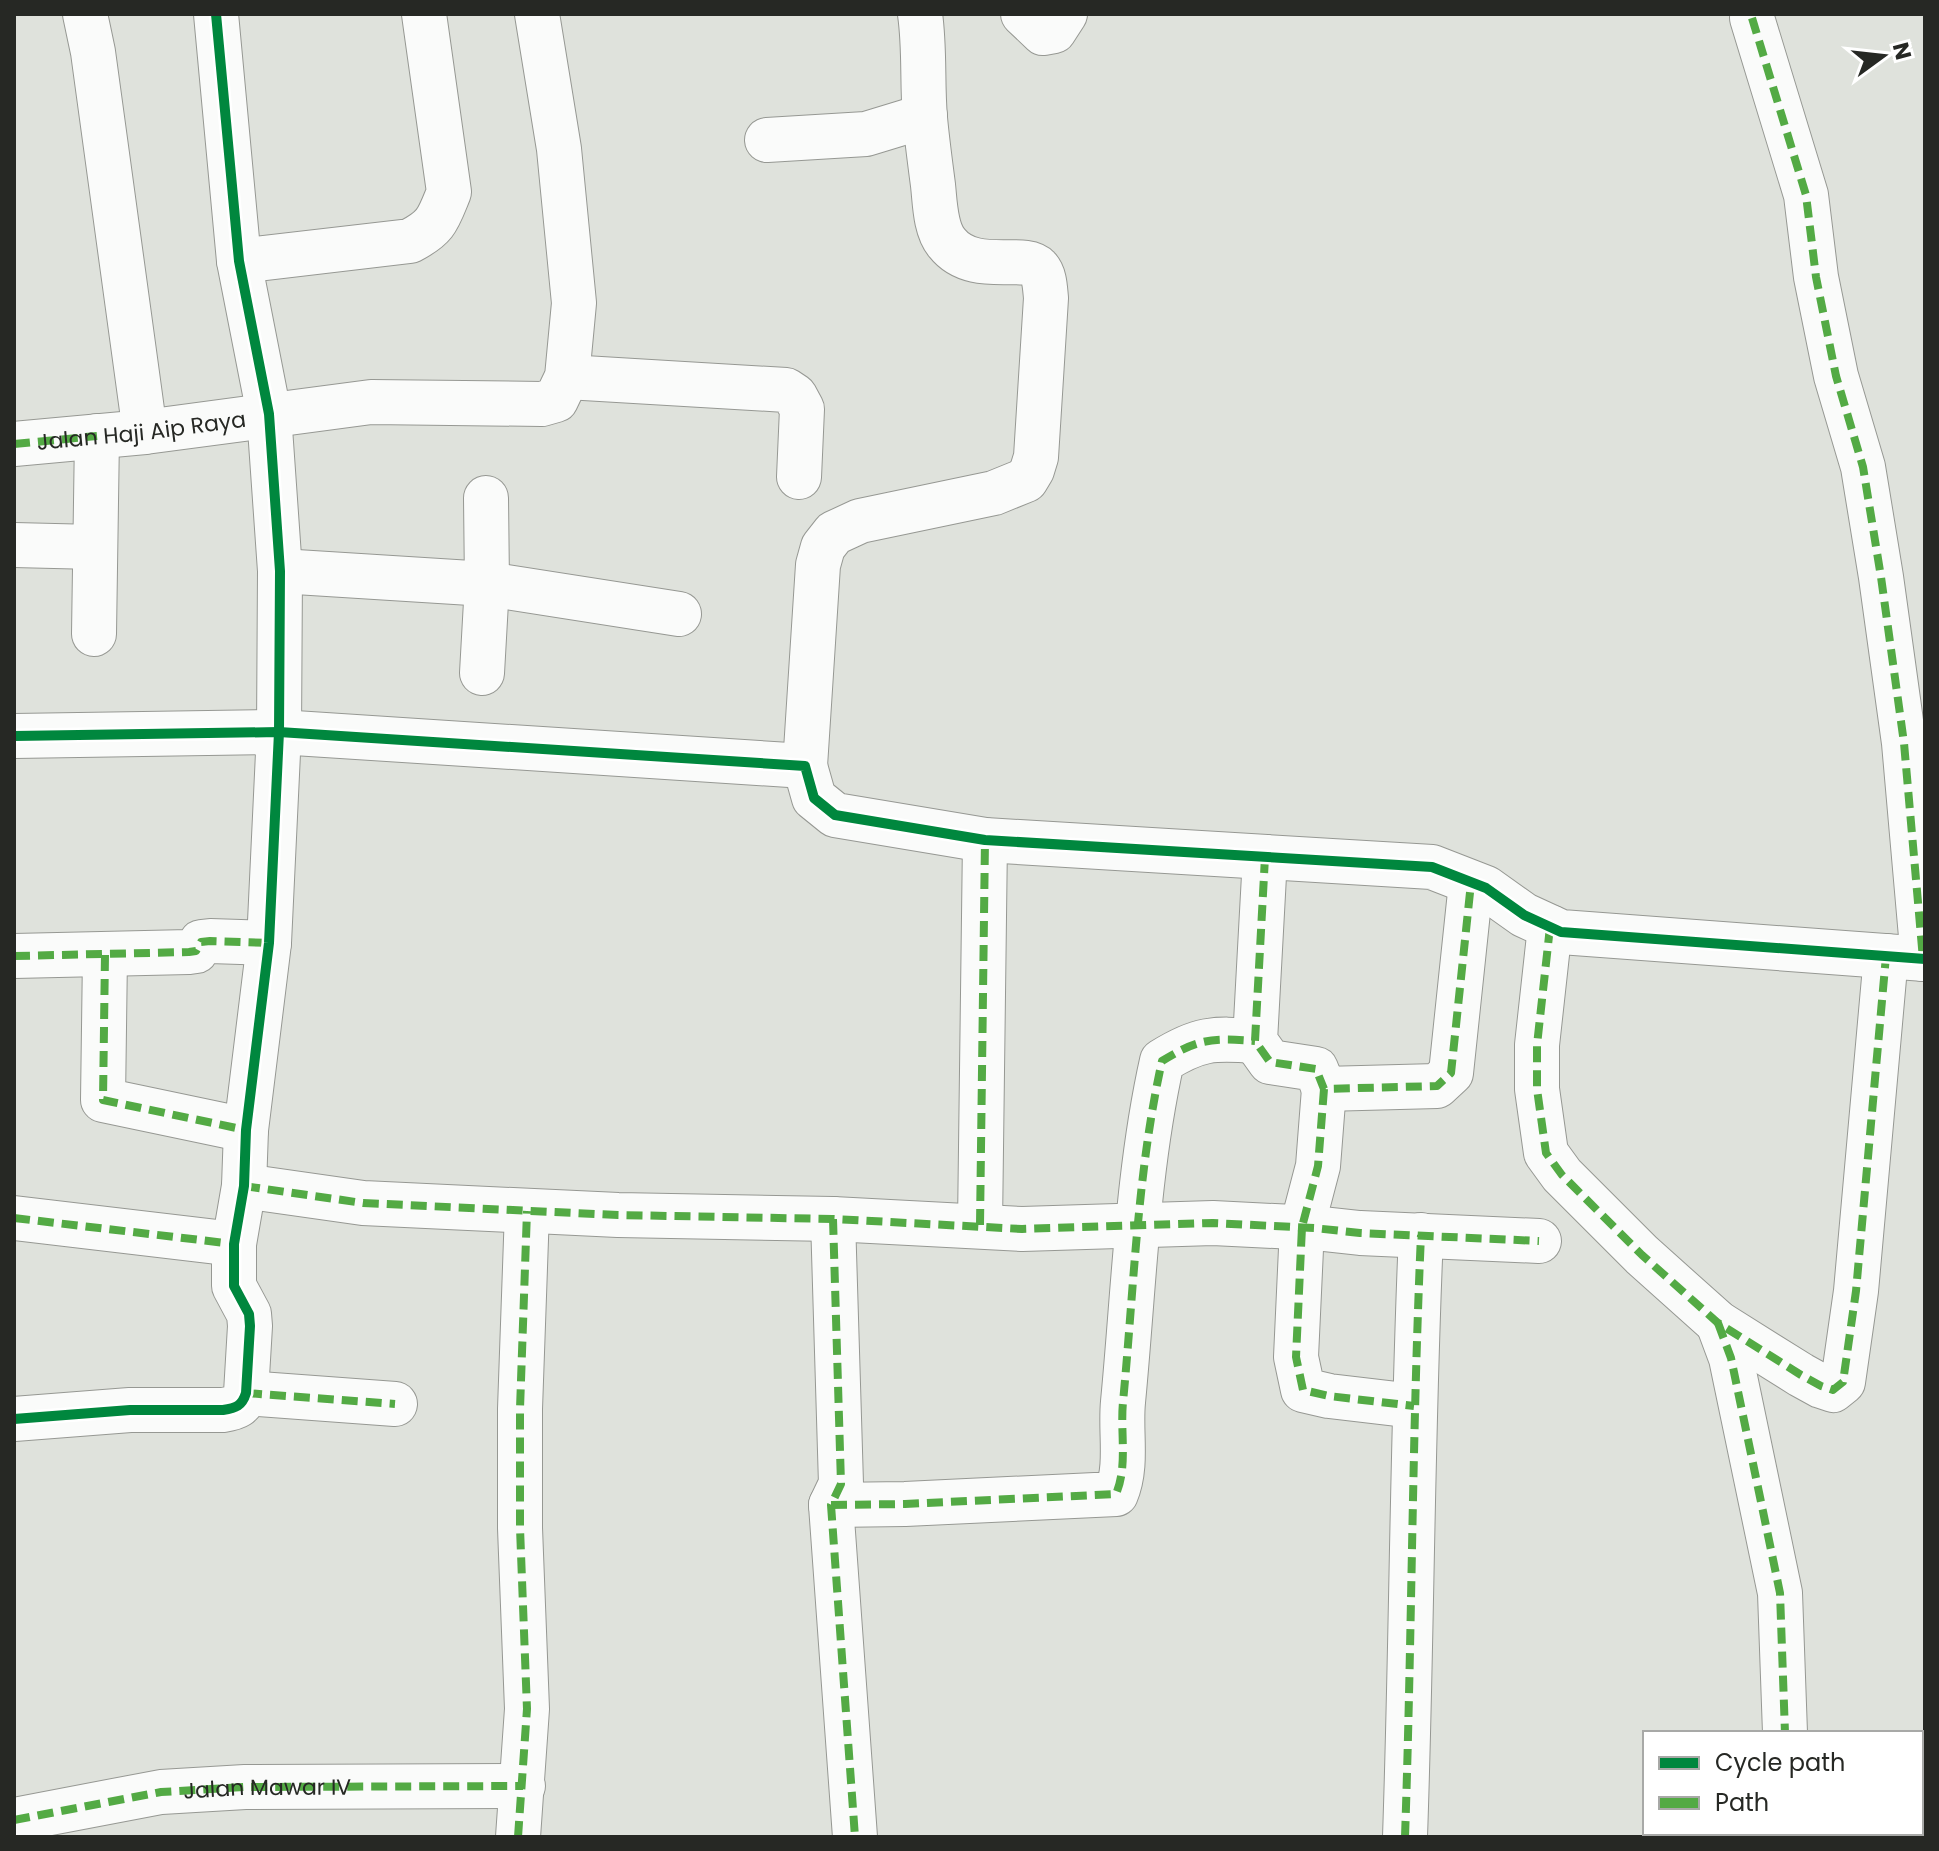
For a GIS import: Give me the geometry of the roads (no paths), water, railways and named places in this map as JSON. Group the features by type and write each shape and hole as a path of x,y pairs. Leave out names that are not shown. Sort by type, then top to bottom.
{"street":[{"path":"85,14 93,52 145,432"},
{"path":"14,1419 130,1410 223,1410 237,1407 244,1401 246,1393 250,1326 249,1314 234,1286 234,1244 244,1186 246,1130 269,943 279,732 280,571 269,414 239,261 216,14"},
{"path":"239,261 410,241 429,231 449,192 424,14"},
{"path":"537,14 559,149 574,303 567,377 786,390 795,396 802,409 799,477"},
{"path":"920,14 924,43 925,116 937,219 946,243 963,256 982,263 1030,264 1039,269 1044,281 1046,298 1036,457 1026,480 994,493 860,521 827,539 818,565 805,766 814,798 835,815 985,840 1432,867 1486,888 1524,915 1561,932 1911,958"},
{"path":"1023,14 1043,33 1054,31 1065,14"},
{"path":"1550,927 1537,1045 1537,1089 1546,1153 1562,1175 1642,1255 1718,1323 1821,1386 1833,1390 1843,1382 1911,958 1904,743 1863,467 1836,376 1816,277 1806,195 1752,18"},
{"path":"767,140 866,134 925,116"},
{"name":"Jalan Haji Aip Raya","path":"14,444 145,432 371,402 550,403 560,394 567,377"},
{"path":"94,634 97,436"},
{"path":"482,673 487,584 486,498"},
{"path":"14,545 95,547"},
{"path":"280,571 487,584 679,614"},
{"path":"14,736 279,732 805,766"},
{"path":"980,1225 985,840"},
{"path":"1265,857 1255,1041 1270,1062 1316,1069 1324,1089 1318,1166 1302,1227 1296,1357 1303,1390 1414,1406"},
{"path":"1324,1089 1437,1086 1451,1073 1471,883"},
{"path":"14,956 196,951 201,942 210,941 269,943"},
{"path":"105,955 103,1100 246,1130"},
{"path":"831,1505 1116,1494 1122,1464 1123,1406 1143,1162 1162,1061 1184,1048 1213,1038 1255,1041"},
{"path":"244,1186 363,1203 527,1211 833,1219 1022,1229 1213,1223 1539,1241"},
{"path":"518,1837 527,1709 520,1528 520,1409 527,1211"},
{"path":"14,1218 234,1244"},
{"path":"833,1219 841,1484 831,1505 855,1837"},
{"path":"1405,1837 1414,1406 1421,1235"},
{"path":"1718,1323 1731,1358 1780,1593 1785,1731"},
{"path":"246,1393 395,1404"},
{"name":"Jalan Mawar IV","path":"14,1820 161,1792 245,1787 523,1786"}]}
